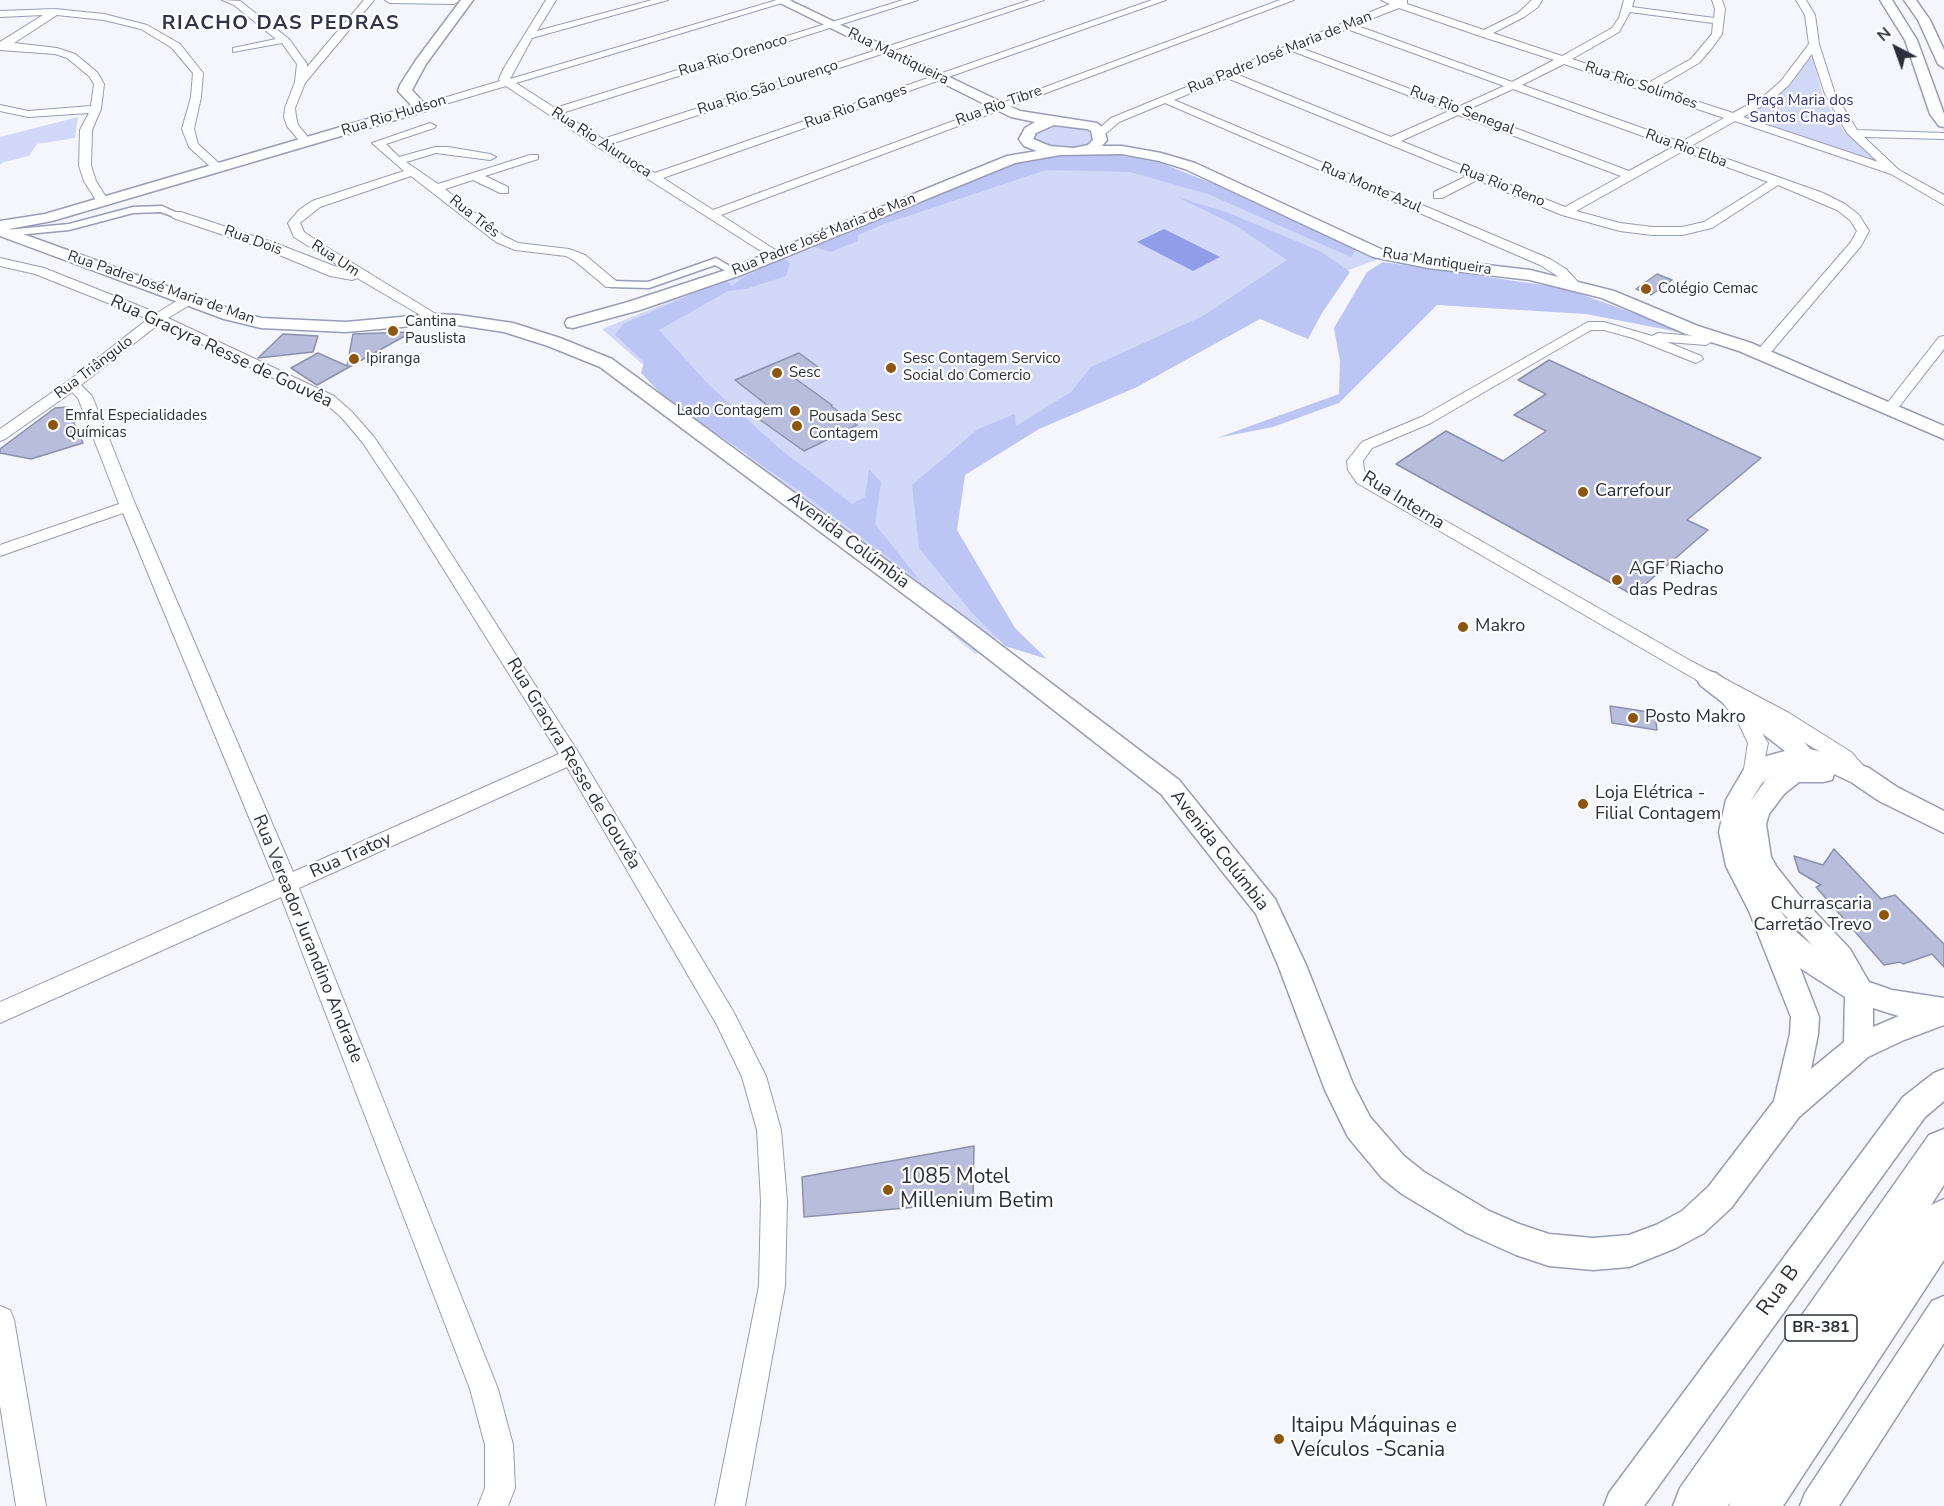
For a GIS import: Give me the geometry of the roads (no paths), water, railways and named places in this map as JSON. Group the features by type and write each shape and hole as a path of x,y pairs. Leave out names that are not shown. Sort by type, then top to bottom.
{"highway":[{"name":"BR-381","path":"1698,1506 1944,1149"},
{"name":"BR-381","path":"1754,1506 1944,1221"}],"street":[{"path":"2,46 71,0"},
{"path":"300,82 369,0"},
{"path":"390,0 454,0"},
{"path":"396,103 399,73 454,0"},
{"path":"421,108 405,91 420,63 467,0"},
{"path":"507,82 504,79 509,68 551,0"},
{"path":"529,36 663,0"},
{"name":"Rua Rio Hudson","path":"2,230 306,142 396,103 421,108 783,0"},
{"name":"Rua Mantiqueira","path":"783,0 1016,114 1092,126 1100,137 1122,150"},
{"name":"Rua Rio Orenoco","path":"553,112 913,0"},
{"name":"Rua Rio São Lourenço","path":"600,144 1039,0"},
{"name":"Rua Rio Ganges","path":"653,178 1161,0"},
{"name":"Rua Rio Tibre","path":"711,215 998,106 1289,0"},
{"name":"Rua Rio Solimões","path":"1386,0 1895,172"},
{"name":"Rua Padre José Maria de Man","path":"1083,123 1116,120 1410,0"},
{"path":"1484,34 1521,15 1535,5 1537,0"},
{"path":"1648,88 1695,61 1717,34 1720,9 1717,0"},
{"path":"1801,0 1810,15 1814,45 1830,94 1853,133 1895,172 1933,192 1944,201"},
{"path":"1886,0 1900,19 1911,40 1937,114 1944,123"},
{"path":"1910,0 1936,44 1944,64"},
{"path":"232,1 283,40 302,64 300,82 290,108 290,117 293,126 306,142"},
{"path":"1392,141 1565,61 1616,30 1628,4 1718,21"},
{"path":"0,14 54,12 83,14 144,27 176,46 198,73 193,112 188,129 193,145 218,168"},
{"name":"Rua Rio Elba","path":"1348,26 1777,181 1841,207 1855,218 1863,231 1857,243 1761,354"},
{"path":"237,50 283,40"},
{"path":"1911,40 1936,44"},
{"path":"1566,212 1768,98 1785,83 1814,45"},
{"path":"2,46 57,51 71,56 84,64 99,84 96,109 86,130 85,166 90,182 103,202"},
{"name":"Rua Rio Senegal","path":"1292,48 1631,176"},
{"name":"Rua Rio Reno","path":"1228,75 1566,212 1620,227 1652,231 1682,231 1708,225 1777,181"},
{"name":"Rua Rio Aiuruoca","path":"507,82 775,256"},
{"name":"Rua Monte Azul","path":"1166,100 1545,262 1561,272 1572,284"},
{"path":"0,108 28,114 96,109"},
{"path":"1016,114 1028,139 1056,152"},
{"name":"Rua Padre José Maria de Man","path":"1100,137 1116,120"},
{"name":"Rua Padre José Maria de Man","path":"1012,159 1028,139 1034,127 1054,121"},
{"name":"Rua Três","path":"430,126 378,143 397,161 500,238 515,246 569,253 580,258 611,284"},
{"path":"1853,133 1944,136"},
{"path":"1083,151 1093,148 1100,137"},
{"path":"397,161 435,150 490,157"},
{"name":"Rua Mantiqueira","path":"1056,152 1122,150 1161,157 1190,166 1379,254 1428,263 1530,275 1608,294 1699,335 1782,377 1944,446"},
{"name":"Rua Padre José Maria de Man","path":"507,327 584,337 634,306 735,272 1012,159 1056,152"},
{"path":"436,188 534,157"},
{"name":"Rua Um","path":"413,172 316,204 294,223 298,234 364,278 434,319"},
{"path":"474,176 504,190"},
{"path":"1438,195 1477,176"},
{"path":"2,230 69,226 133,210 162,209 177,214"},
{"name":"Rua Dois","path":"177,214 270,246 335,273 364,278"},
{"name":"Rua Padre José Maria de Man","path":"2,230 230,315 279,325 346,327 434,319"},
{"path":"611,284 649,285 716,261 735,272"},
{"name":"Rua Gracyra Resse de Gouvêa","path":"0,262 39,271 158,318 329,399 347,415 369,440 400,487 571,757 725,1018 754,1076 769,1130 774,1201 772,1286 730,1506"},
{"name":"Rua Triângulo","path":"0,436 72,385 158,318 188,300"},
{"path":"434,319 481,322 565,344 584,337"},
{"name":"Rua Interna","path":"1696,359 1638,335 1604,326 1581,329 1426,420 1367,445 1358,454 1355,461 1356,470 1363,480 1782,718 1844,757 1860,775"},
{"path":"552,342 548,338 548,332 584,337"},
{"name":"Rua Interna","path":"1638,335 1699,335"},
{"path":"1699,335 1725,340 1761,354 1944,433"},
{"name":"Avenida Colúmbia","path":"552,342 584,337 1170,787 1266,907 1292,965 1340,1090 1359,1127 1377,1151 1413,1183 1478,1222 1516,1239 1550,1250 1593,1254 1629,1251 1665,1237 1694,1222 1720,1197 1788,1107 1858,1047 1944,1012"},
{"path":"1890,409 1943,342"},
{"name":"Rua Vereador Jurandino Andrade","path":"72,385 85,396 128,506 287,884 484,1389 499,1445 500,1488 494,1506"},
{"path":"0,551 128,506"},
{"path":"1708,678 1786,737 1798,765 1888,795"},
{"name":"Rua Interna","path":"1708,678 1746,718 1753,730 1758,743 1753,776"},
{"name":"Rua Tratoy","path":"0,1013 571,757"},
{"path":"1938,822 1888,795 1860,775 1831,763 1798,765 1772,763 1753,776 1738,800 1732,832 1739,866 1762,909 1785,939 1811,961 1859,991 1892,1002 1944,1012"},
{"path":"1798,765 1775,787 1758,810 1754,824 1754,840 1758,858 1767,874 1789,902 1840,957 1859,991 1858,1047"},
{"name":"Avenida Colúmbia","path":"1762,909 1788,969 1805,1017 1802,1050 1788,1107"},
{"name":"Rua B","path":"1622,1506 1914,1107 1944,1083"},
{"path":"1818,1506 1944,1313"},
{"path":"0,1320 31,1506"}],"water":[{"path":"1164,229 1220,257 1193,271 1137,242"}],"place":[{"name":"Colégio Cemac","path":"1646,289"},
{"name":"Cantina Pauslista","path":"393,331"},
{"name":"Ipiranga","path":"354,359"},
{"name":"Sesc Contagem Servico Social do Comercio","path":"891,368"},
{"name":"Sesc","path":"777,373"},
{"name":"Lado Contagem","path":"795,411"},
{"name":"Emfal Especialidades Químicas","path":"53,425"},
{"name":"Pousada Sesc Contagem","path":"797,426"},
{"name":"Carrefour","path":"1583,492"},
{"name":"AGF Riacho das Pedras","path":"1617,580"},
{"name":"Makro","path":"1463,627"},
{"name":"Posto Makro","path":"1633,718"},
{"name":"Loja Elétrica - Filial Contagem","path":"1583,804"},
{"name":"Churrascaria Carretão Trevo","path":"1884,915"},
{"name":"1085 Motel Millenium Betim","path":"888,1190"},
{"name":"Itaipu Máquinas e Veículos -Scania","path":"1279,1439"}],"district":[{"name":"RIACHO DAS PEDRAS","path":"281,24"}],"park label":[{"name":"Praça Maria dos Santos Chagas","path":"1800,110"}]}
